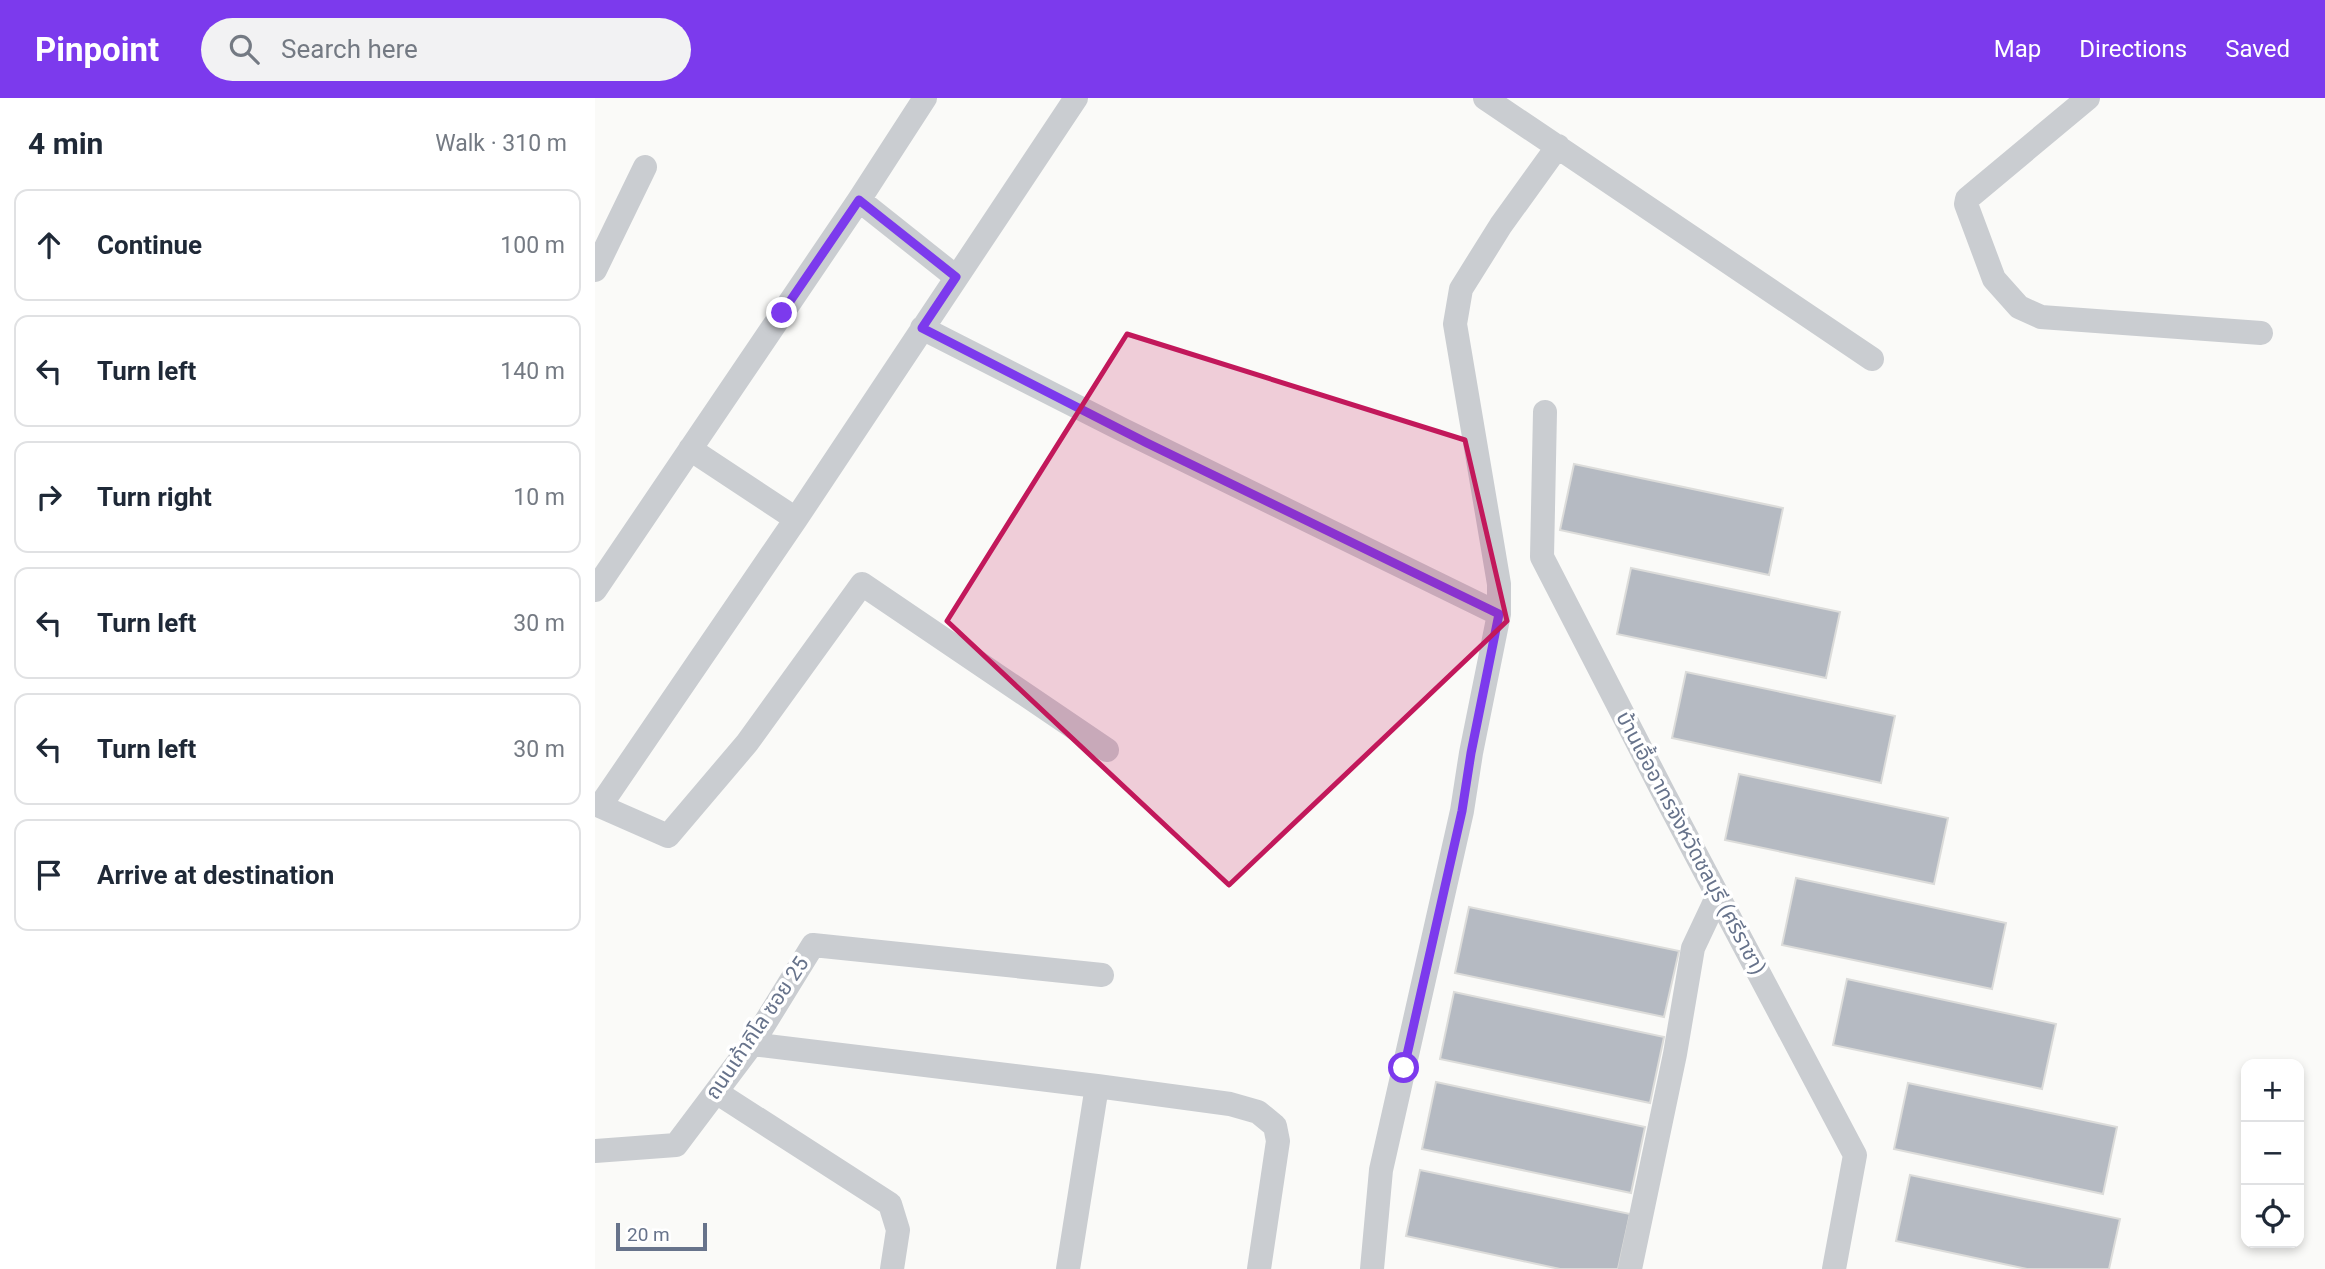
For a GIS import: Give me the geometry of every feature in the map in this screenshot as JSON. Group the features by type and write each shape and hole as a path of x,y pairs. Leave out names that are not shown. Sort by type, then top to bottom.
{"street":[{"path":"595,590 925,98"},
{"path":"1076,98 796,519 598,805 668,836 747,743 862,583 1107,750"},
{"path":"2088,98 1967,198 1966,204 1994,279 2019,307 2041,317 2261,333"},
{"path":"1487,99 1872,359"},
{"path":"1372,1269 1381,1170 1462,811 1499,614 1499,584 1455,324 1461,289 1501,225 1558,146"},
{"path":"595,270 645,167"},
{"path":"859,200 956,277"},
{"path":"922,328 1147,443 1499,614"},
{"name":"บ้านเอื้ออาทรจังหวัดชลบุรี (ศรีราชา)","path":"1545,412 1542,557 1855,1155 1834,1269"},
{"path":"690,449 796,519"},
{"path":"1630,1269 1675,1054 1693,948 1718,895"},
{"name":"ถนนเก้ากิโล ซอย 25","path":"595,1151 676,1145 752,1044 813,945 1103,975"},
{"path":"752,1044 1097,1086 1230,1104 1258,1112 1275,1126 1277,1141 1259,1269"},
{"path":"1069,1269 1097,1086"},
{"path":"716,1092 890,1204 898,1230 892,1269"}],"highlighted area":[{"path":"1127,334 1465,440 1507,621 1229,885 947,621"}],"building":[{"path":"1574,464 1783,508 1769,575 1560,530"},
{"path":"1631,568 1840,612 1826,678 1617,634"},
{"path":"1686,672 1895,716 1881,783 1672,738"},
{"path":"1739,774 1948,818 1934,884 1725,840"},
{"path":"1796,878 2006,923 1992,989 1782,945"},
{"path":"1469,907 1679,951 1664,1017 1455,973"},
{"path":"1847,979 2056,1024 2042,1089 1833,1045"},
{"path":"1454,992 1664,1037 1650,1103 1440,1059"},
{"path":"1436,1082 1645,1127 1631,1193 1422,1149"},
{"path":"1908,1083 2117,1127 2103,1194 1894,1149"},
{"path":"1420,1170 1630,1214 1618,1269 1560,1269 1406,1236"},
{"path":"1910,1175 2120,1219 2109,1269 2027,1269 1896,1241"}],"route":[{"path":"782,313 859,200 956,277 922,328 1147,443 1499,614 1462,811 1404,1068"}]}
